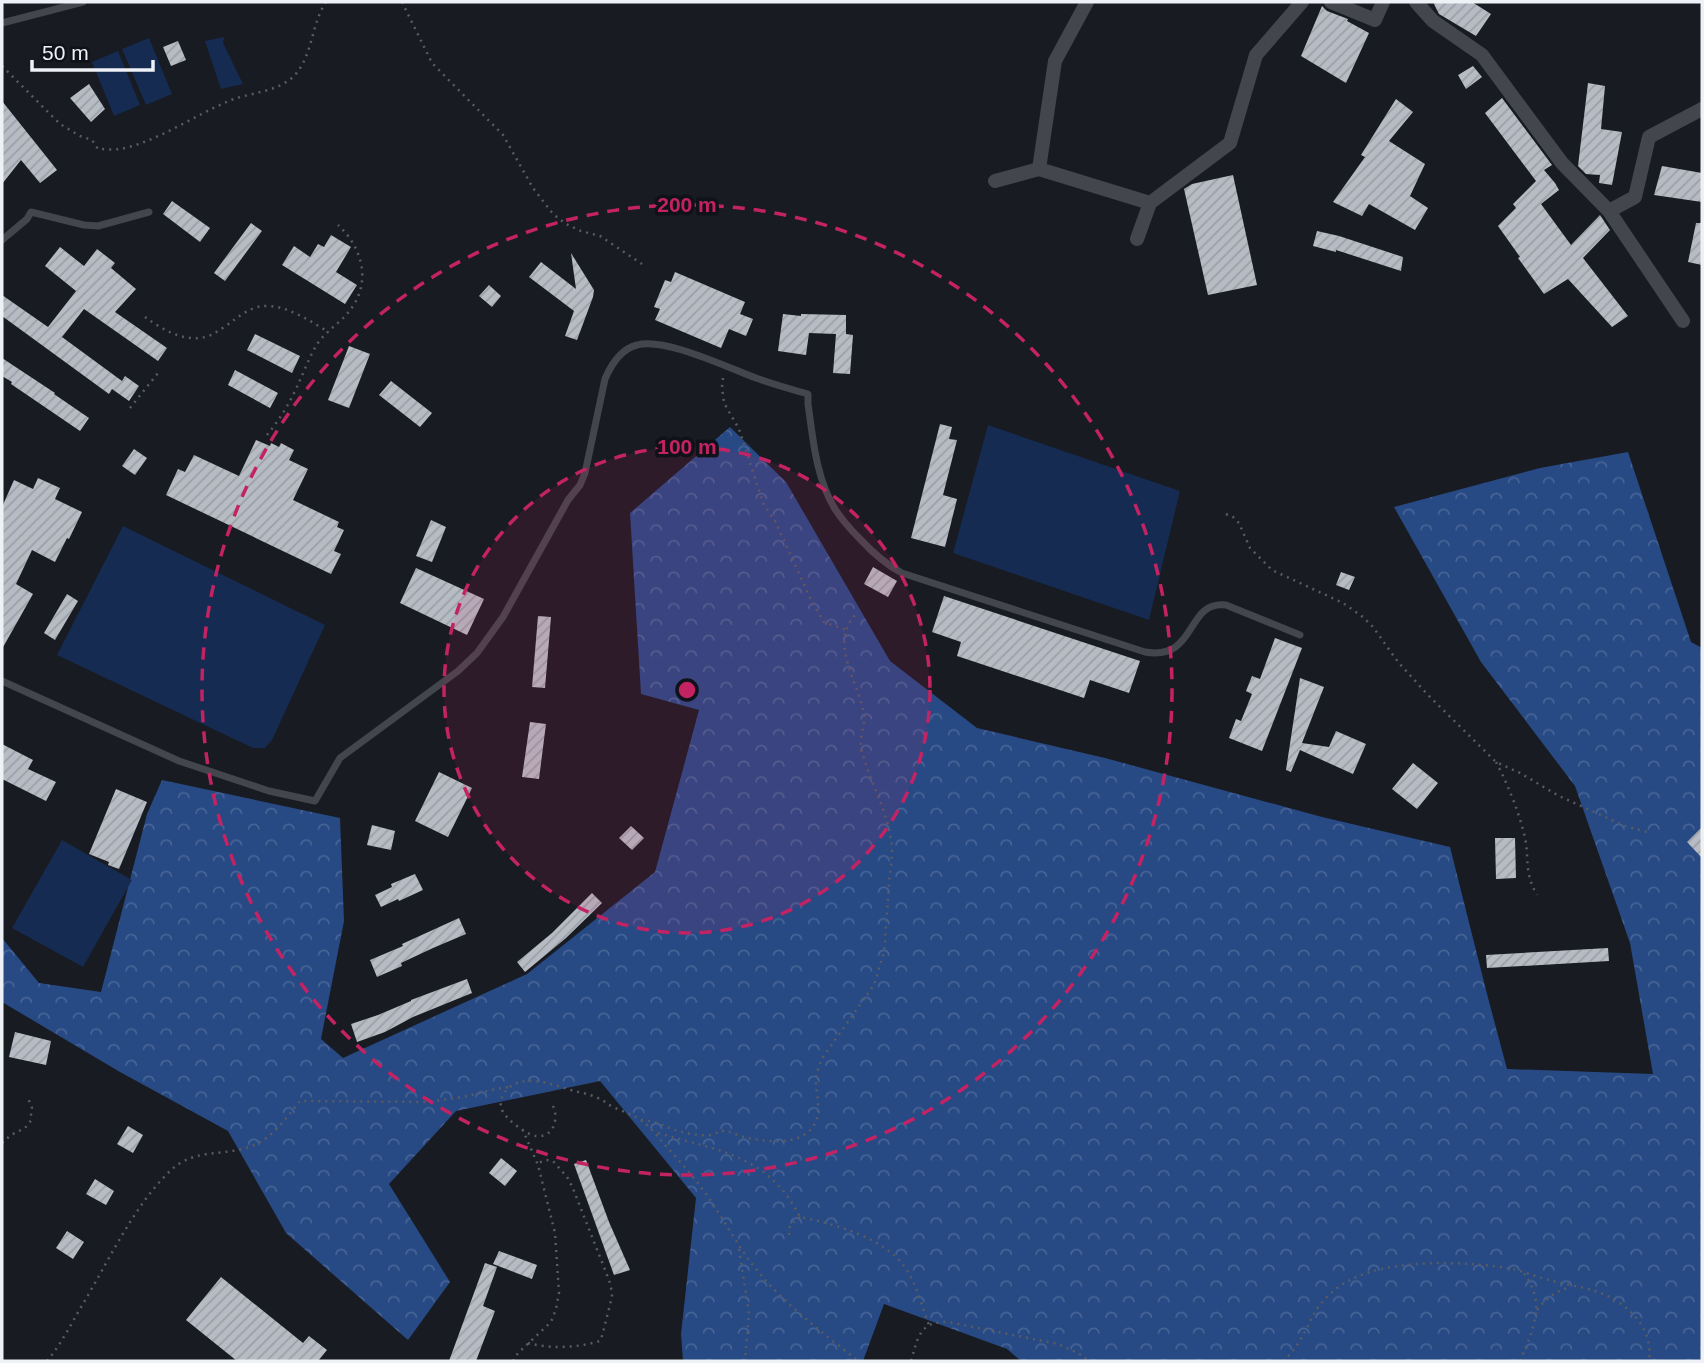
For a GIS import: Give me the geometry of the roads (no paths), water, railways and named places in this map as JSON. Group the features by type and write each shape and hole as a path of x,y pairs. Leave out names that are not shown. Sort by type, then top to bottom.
{"street":[{"path":"1039,169 1055,61 1087,2"},
{"path":"1137,239 1150,203 1230,143 1256,55 1302,2"},
{"path":"1331,2 1375,20 1383,2"},
{"path":"1416,2 1433,20 1482,55 1562,163 1609,211 1683,321"},
{"path":"1609,211 1635,197 1649,137 1702,109"},
{"path":"995,181 1039,169 1150,203"}],"lane":[{"path":"2,23 83,2"},
{"path":"2,240 27,219 31,212 98,226 149,212"},
{"path":"2,681 179,761 269,791 315,801 340,758 458,671 477,653 503,617 568,500 580,485 585,473 605,379 611,367 629,348 648,343 668,346 757,379 808,394 819,469 836,511 886,565 902,573 1145,652 1169,652 1188,634 1205,608 1216,604 1226,605 1300,635"}]}
